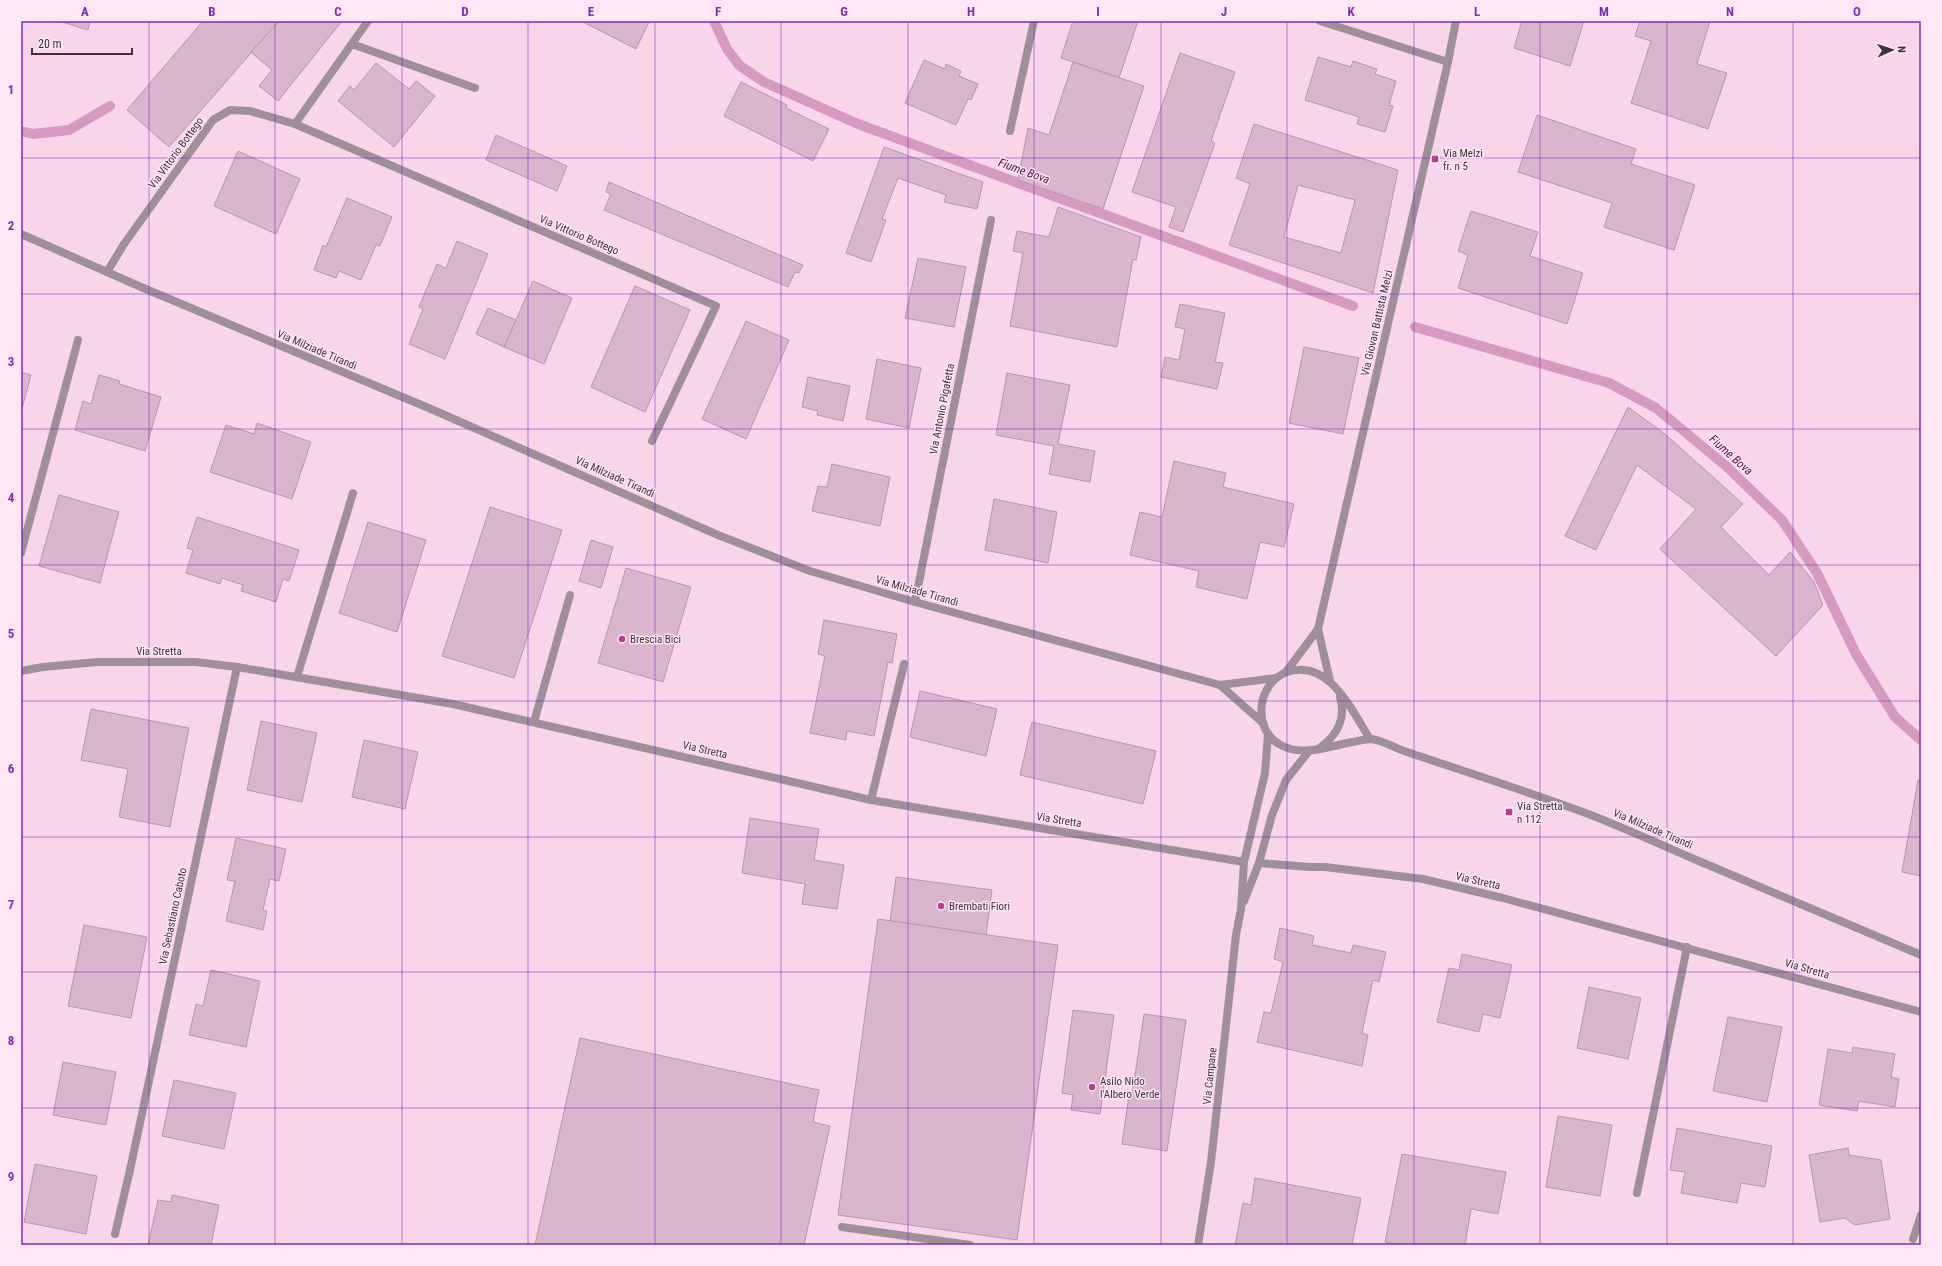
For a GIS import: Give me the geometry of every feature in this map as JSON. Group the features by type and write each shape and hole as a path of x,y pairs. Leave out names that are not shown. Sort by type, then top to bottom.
{"street":[{"path":"295,124 368,21"},
{"path":"1010,131 1034,21"},
{"path":"1320,21 1448,62"},
{"name":"Via Giovan Battista Melzi","path":"1286,672 1318,629 1448,62 1456,21"},
{"path":"352,44 475,88"},
{"name":"Via Vittorio Bottego","path":"107,272 124,244 213,120 230,110 250,111 295,124 716,306 652,441"},
{"name":"Via Antonio Pigafetta","path":"915,602 991,220"},
{"name":"Via Milziade Tirandi","path":"21,234 718,535 810,570 915,602 1220,685 1276,678"},
{"path":"21,554 78,340"},
{"path":"297,677 353,493"},
{"path":"534,722 570,595"},
{"name":"Via Giovan Battista Melzi","path":"1318,629 1330,682"},
{"name":"Via Stretta","path":"21,671 43,667 97,662 196,662 237,667 453,704 871,800 1244,862"},
{"path":"871,800 904,664"},
{"name":"Via Sebastiano Caboto","path":"115,1234 130,1170 237,667"},
{"name":"Via Milziade Tirandi","path":"1370,739 1338,691 1321,674 1310,670 1286,672 1276,678 1268,688 1263,699 1260,711 1268,734 1276,742 1286,748 1297,751 1309,751 1370,739 1584,812 1921,955"},
{"name":"Via Milziade Tirandi","path":"1220,685 1263,723"},
{"name":"Via Milziade Tirandi","path":"1319,748 1330,741 1338,730 1342,717 1342,704 1338,691"},
{"name":"Via Campane","path":"1198,1245 1211,1162 1236,935 1241,909 1244,862 1266,773 1268,734"},
{"name":"Via Campane","path":"1241,909 1259,863 1272,815 1286,780 1309,751"},
{"name":"Via Stretta","path":"1259,863 1325,867 1423,880 1552,910 1921,1012"},
{"path":"1637,1193 1687,948"},
{"path":"1913,1239 1921,1215"},
{"path":"842,1227 970,1245"}],"building":[{"path":"59,21 90,21 88,30"},
{"path":"203,21 278,22 169,147 127,110"},
{"path":"277,21 342,21 278,101 259,86 272,70 251,52 278,22"},
{"path":"581,21 646,21 649,22 636,49"},
{"path":"1073,21 1138,21 1119,78 1061,58"},
{"path":"1522,21 1584,21 1570,66 1514,48"},
{"path":"1640,21 1710,21 1697,64 1727,73 1708,129 1631,103 1651,41 1635,36"},
{"path":"1180,53 1235,72 1211,141 1215,143 1183,232 1169,227 1176,207 1132,192"},
{"path":"1318,57 1351,67 1353,61 1377,69 1375,74 1396,81 1389,105 1393,106 1385,132 1357,124 1359,117 1305,100"},
{"path":"924,60 945,69 946,64 961,71 959,76 978,84 971,100 968,99 956,125 905,103"},
{"path":"1073,62 1144,86 1103,209 1018,180 1028,128 1049,135"},
{"path":"376,63 409,89 416,81 435,96 394,147 338,101 350,86 354,90"},
{"path":"741,82 787,105 786,108 829,129 813,161 724,116"},
{"path":"1537,115 1636,149 1631,164 1695,185 1674,250 1604,227 1612,203 1518,172"},
{"path":"1254,124 1398,170 1373,293 1229,245 1250,184 1236,178","holes":["1298,185 1355,200 1341,253 1284,237"]},
{"path":"496,135 567,166 557,191 486,160"},
{"path":"884,147 983,182 977,209 944,202 946,195 898,178 882,219 886,220 871,262 846,253"},
{"path":"238,151 300,179 276,234 214,206"},
{"path":"609,182 803,265 799,273 795,272 788,287 604,210 611,194 606,192"},
{"path":"347,198 392,217 380,246 376,245 361,280 339,271 336,278 314,270 323,245 326,247"},
{"path":"1058,207 1141,237 1136,260 1133,259 1117,347 1010,326 1023,253 1013,251 1017,231 1049,237"},
{"path":"1471,211 1538,232 1530,256 1583,273 1567,324 1458,288 1468,255 1458,251"},
{"path":"457,241 488,254 445,359 409,344 423,309 419,307 437,264 446,268"},
{"path":"918,258 966,267 954,327 905,318"},
{"path":"533,281 572,298 544,364 504,347"},
{"path":"635,286 690,310 645,412 591,387"},
{"path":"1180,304 1225,313 1215,362 1223,363 1217,389 1161,377 1165,357 1179,360 1185,329 1175,327"},
{"path":"488,308 516,320 504,347 476,334"},
{"path":"746,321 789,340 746,439 702,419"},
{"path":"1304,347 1359,358 1343,434 1289,423"},
{"path":"877,359 921,368 909,428 866,419"},
{"path":"21,372 31,375 21,412"},
{"path":"1007,373 1070,385 1058,444 1095,451 1090,482 1049,474 1054,446 996,435"},
{"path":"99,375 120,381 119,384 161,397 145,451 75,430 83,401 91,404"},
{"path":"808,377 850,386 843,421 817,415 818,411 802,407"},
{"path":"1628,407 1665,434 1743,504 1721,527 1769,575 1790,552 1814,582 1823,605 1776,656 1660,549 1696,509 1637,465 1596,550 1565,536"},
{"path":"257,423 311,442 292,499 210,472 226,425 254,434"},
{"path":"1174,461 1226,473 1223,487 1294,504 1284,547 1260,542 1247,599 1196,587 1199,571 1130,555 1140,512 1162,517"},
{"path":"832,464 890,477 880,526 812,511 818,486 827,487"},
{"path":"59,495 119,512 100,583 39,566"},
{"path":"994,499 1057,512 1048,563 985,550"},
{"path":"490,507 562,530 514,678 442,656"},
{"path":"197,517 299,550 289,581 283,579 276,602 241,591 243,585 222,578 220,584 186,573 193,550 187,548"},
{"path":"368,522 426,540 397,632 339,613"},
{"path":"591,540 613,547 601,588 579,581"},
{"path":"626,568 691,587 663,682 598,663"},
{"path":"824,620 897,634 892,663 888,662 874,736 847,731 846,740 810,733 825,656 818,654"},
{"path":"920,691 997,709 986,756 910,737"},
{"path":"91,709 189,728 170,827 119,817 128,769 81,760"},
{"path":"261,721 317,733 302,802 247,790"},
{"path":"1032,722 1156,751 1143,804 1020,775"},
{"path":"364,740 418,752 405,809 352,797"},
{"path":"1918,780 1921,780 1921,876 1902,872"},
{"path":"750,818 819,829 814,860 844,865 837,909 802,904 805,884 742,873"},
{"path":"236,838 286,849 279,881 270,879 263,910 267,911 263,930 226,921 235,881 227,880"},
{"name":"Brembati Fiori","path":"896,877 992,890 986,935 890,921"},
{"path":"878,919 1058,945 1017,1240 838,1215"},
{"path":"84,925 147,937 131,1018 68,1006"},
{"path":"1280,928 1314,936 1312,945 1351,953 1353,945 1386,952 1379,982 1373,980 1362,1033 1368,1035 1362,1066 1257,1042 1264,1012 1271,1013 1283,962 1274,959"},
{"path":"1462,954 1512,965 1500,1018 1483,1014 1479,1032 1437,1022 1449,968 1459,970"},
{"path":"211,970 260,981 246,1047 189,1035 196,1004 203,1006"},
{"path":"1589,987 1641,998 1628,1059 1577,1048"},
{"path":"1073,1010 1114,1015 1100,1114 1071,1110 1073,1095 1062,1093"},
{"path":"1144,1014 1186,1020 1167,1151 1122,1144 1129,1095 1132,1096"},
{"path":"1728,1017 1782,1027 1767,1102 1713,1091"},
{"path":"580,1038 819,1090 813,1122 830,1126 804,1245 535,1245"},
{"path":"1853,1047 1895,1054 1891,1077 1899,1079 1895,1107 1859,1101 1857,1111 1819,1105 1828,1049 1852,1053"},
{"path":"63,1062 116,1072 106,1125 53,1115"},
{"path":"174,1080 236,1093 224,1149 162,1136"},
{"path":"1558,1116 1612,1125 1600,1196 1546,1187"},
{"path":"1677,1128 1772,1146 1765,1187 1741,1183 1737,1203 1681,1193 1685,1172 1670,1170"},
{"path":"1848,1148 1849,1155 1881,1160 1890,1219 1855,1225 1845,1218 1820,1222 1809,1155"},
{"path":"1402,1154 1506,1172 1498,1214 1471,1209 1465,1245 1403,1245 1385,1242"},
{"path":"35,1164 97,1176 86,1234 24,1222"},
{"path":"1255,1178 1361,1198 1352,1245 1235,1245 1243,1203 1251,1205"},
{"path":"172,1195 219,1205 211,1245 148,1245 158,1200 171,1202"}],"waterway":[{"name":"Fiume Bova","path":"714,21 727,49 739,65 764,82 858,124 1353,306"},
{"name":"Fiume Bova","path":"21,131 33,134 69,130 110,106"},
{"name":"Fiume Bova","path":"1415,327 1609,383 1656,408 1726,466 1782,520 1817,573 1856,654 1895,717 1921,740"}],"place":[{"name":"Via Melzi fr. n 5","path":"1435,159"},
{"name":"Brescia Bici","path":"622,639"},
{"name":"Via Stretta n 112","path":"1509,812"},
{"name":"Brembati Fiori","path":"941,906"},
{"name":"Asilo Nido l'Albero Verde","path":"1092,1087"}]}
